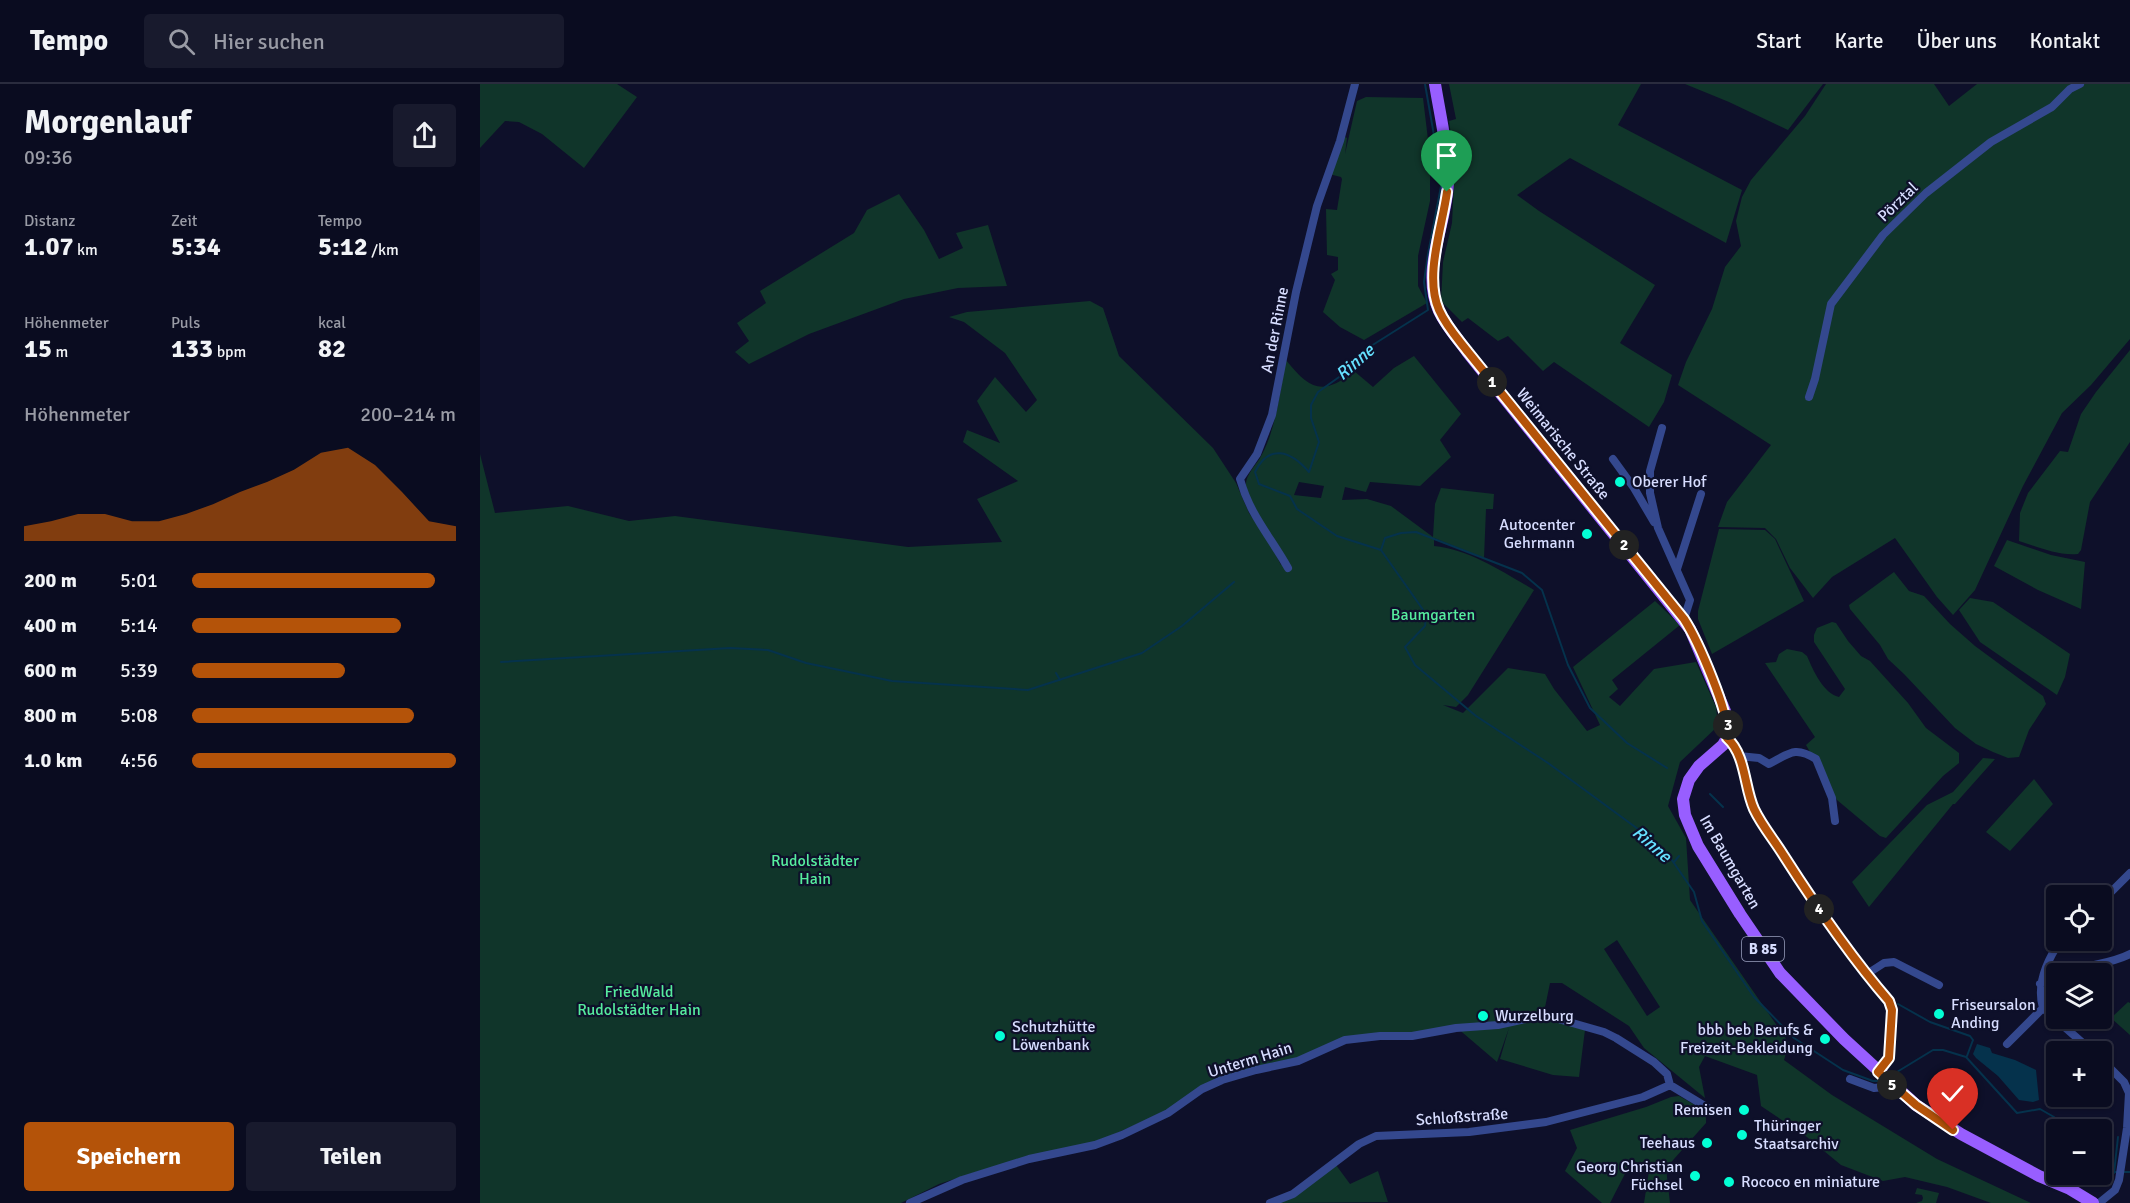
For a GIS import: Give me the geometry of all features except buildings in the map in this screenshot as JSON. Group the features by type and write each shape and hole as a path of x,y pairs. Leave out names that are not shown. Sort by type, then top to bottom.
{"main road":[{"name":"Weimarische Straße","path":"1435,84 1446,150 1448,179 1433,271 1434,295 1439,310 1463,346 1684,619 1696,641 1725,711 1727,738"},
{"name":"Im Baumgarten","path":"1727,738 1721,747 1699,766 1689,780 1683,799 1688,825 1698,846 1736,908 1780,973 1812,1008 1886,1079"},
{"name":"B 85","path":"1886,1079 1941,1123 2093,1203"}],"street":[{"name":"An der Rinne","path":"1288,568 1252,512 1240,479 1257,454 1272,415 1285,344 1312,227 1340,141 1355,84"},
{"name":"Pörztal","path":"1809,397 1831,304 1883,236 1926,193 1991,142 2052,107 2070,89 2080,84"},
{"path":"1662,428 1650,471 1650,493 1658,528 1690,600 1684,619"},
{"name":"Weimarische Straße","path":"1613,459 1658,528"},
{"path":"1677,569 1701,494"},
{"path":"1727,738 1739,756 1754,810 1824,917 1889,1001 1892,1010 1886,1079 1874,1088 1850,1079"},
{"path":"1739,756 1759,758 1769,764 1795,751 1801,751 1816,759 1832,798 1834,821"},
{"path":"2112,890 2130,873"},
{"path":"2055,951 2040,984 2043,1008 2080,1041"},
{"path":"2104,963 2130,954"},
{"path":"1867,974 1884,963 1894,962 1939,985"},
{"path":"2040,984 2046,981"},
{"path":"2007,1044 2043,1008"},
{"name":"Unterm Hain","path":"910,1203 962,1180 1029,1159 1095,1145 1122,1135 1168,1113 1202,1089 1222,1080 1298,1061 1345,1040 1380,1036 1412,1036 1456,1028 1498,1025 1545,1015 1604,1032 1616,1038 1654,1062 1666,1074 1670,1085"},
{"path":"2099,1203 2115,1190 2122,1161 2127,1151 2129,1093 2124,1082 2112,1070"},
{"path":"1670,1085 1713,1110"},
{"name":"Schloßstraße","path":"1270,1203 1293,1194 1359,1144 1376,1136 1469,1132 1546,1122 1643,1097 1670,1085"}],"green space":[{"path":"480,84 617,84 637,97 584,168 542,134 519,122 505,121 480,148"},
{"path":"1449,84 1641,84 1618,125 1742,190 1726,243 1570,158 1517,195 1655,285 1620,343 1672,375 1664,402 1649,427 1554,362 1543,371 1508,336 1498,341 1468,318 1462,322 1441,301 1443,262 1452,223 1454,183 1449,121 1456,119"},
{"path":"1685,84 1823,84 1788,130"},
{"path":"1826,84 1934,84 1949,106 1977,84 2130,84 2130,339 2091,385 2062,413 2023,486 1975,590 1953,615 1937,597 1895,538 1832,577 1813,598 1790,568 1776,539 1765,528 1718,527 1727,502 1771,445 1678,385 1686,362 1712,309 1725,267 1741,246 1736,221 1742,197 1751,180 1805,116"},
{"path":"1366,97 1423,98 1430,156 1430,201 1418,256 1418,286 1427,303 1364,340 1340,327 1323,312 1335,280 1331,274 1338,270 1338,257 1327,255 1326,209 1337,210 1342,179 1329,174 1345,137 1347,138 1345,154 1357,101"},
{"path":"899,194 924,230 939,259 963,248 956,233 988,225 1007,286 958,288 904,299 809,334 749,364 735,352 749,341 737,323 766,303 760,291 854,233 867,210"},
{"name":"Rudolstädter Hain","path":"1090,301 1103,308 1119,356 1213,448 1236,483 1249,513 1268,540 1281,565 1288,563 1257,514 1248,495 1246,482 1270,436 1286,360 1302,378 1317,386 1325,387 1334,384 1354,371 1373,387 1394,368 1414,356 1461,414 1440,440 1451,457 1420,486 1370,482 1366,492 1345,487 1342,500 1367,499 1391,506 1433,537 1435,504 1441,488 1494,494 1493,509 1486,509 1484,558 1434,538 1434,546 1474,557 1534,590 1468,695 1456,707 1443,705 1463,713 1508,668 1545,674 1587,731 1600,725 1573,667 1655,601 1680,625 1612,680 1618,689 1609,697 1620,706 1654,669 1696,662 1716,707 1718,726 1680,762 1668,806 1686,838 1690,900 1789,1043 1784,1060 1832,1095 1937,1159 2031,1203 1991,1203 1947,1187 1905,1177 1883,1181 1841,1165 1807,1137 1761,1106 1757,1075 1705,1056 1699,1067 1705,1098 1644,1048 1629,1026 1562,983 1550,983 1543,1017 1585,1030 1579,1077 1553,1075 1500,1059 1509,1028 1497,1062 1456,1027 1412,1035 1344,1038 1289,1062 1240,1072 1162,1113 1099,1141 976,1172 939,1184 901,1203 480,1203 480,454 495,513 568,506 629,521 675,516 908,547 1002,542 977,499 1018,481 963,442 967,430 1000,443 977,401 995,377 1026,412 1037,400 1005,353 964,322 949,317 967,312","holes":["1299,482 1324,486 1321,498 1294,495","1617,940 1660,1007 1647,1016 1604,949"]},
{"path":"2130,350 2130,442 2090,502 2081,550 2078,554 2063,554 2019,541 2020,513 2028,493 2060,451 2068,452 2081,414"},
{"path":"1719,529 1765,530 1775,539 1804,601 1712,654 1698,619 1698,611"},
{"path":"2007,540 2051,555 2085,562 2081,609 2038,590 1994,566"},
{"path":"1894,572 1909,591 1924,596 1975,646 2043,696 2046,704 2029,730 2019,757 2008,758 1993,752 1976,744 1955,728 1888,659 1880,645 1850,609 1849,605"},
{"path":"1970,598 1993,602 2070,654 2065,677 2057,695 1980,642 1959,610"},
{"path":"1832,622 1836,623 1861,656 1870,661 1908,703 1926,728 1959,753 1959,763 1943,776 1886,838 1880,836 1837,800 1806,745 1815,737 1765,663 1776,662 1779,654 1787,649 1802,652 1807,656 1823,686 1839,697 1845,689 1814,642 1817,628"},
{"path":"1983,758 1995,759 1953,804 1869,907 1852,882 1927,805 1953,792"},
{"path":"2034,779 2053,804 2010,851 1986,832"},
{"path":"2128,1002 2130,1003 2130,1035 2112,1019"},
{"path":"1679,1096 1706,1111 1706,1123 1666,1168 1670,1203 1644,1203 1649,1171 1629,1166 1610,1203 1602,1203 1565,1171 1577,1148 1570,1130"},
{"path":"1336,1165 1350,1184 1378,1171 1388,1202 1279,1203"},
{"path":"1917,1188 1939,1193 1936,1203 1916,1203 1922,1201 1923,1198 1922,1195 1915,1194"}],"water":[{"path":"1977,1044 1990,1048 1992,1053 2036,1070 2039,1100 2033,1102 2019,1100 1998,1076 1973,1054"}],"waterway":[{"name":"Rinne","path":"1425,84 1442,181 1424,282 1428,310 1360,353 1349,370 1318,392 1311,405 1311,418 1319,442 1309,472 1288,455 1273,454 1267,457 1255,472 1259,484 1290,496 1297,509 1337,536 1381,550 1426,614 1425,626 1405,647 1415,665 1476,716 1548,763 1667,853 1694,892 1702,921 1754,997 1794,1038 1843,1070 1873,1081 1881,1081"},
{"name":"Rinne","path":"1381,550 1385,538 1401,533 1416,532 1522,573 1542,590 1568,665 1590,708 1627,743 1667,768"},
{"path":"501,662 730,648 768,650 806,663 892,681 1028,690 1142,653 1182,626 1234,582"},
{"path":"1056,673 1060,680"},
{"name":"Rinne","path":"1710,794 1723,807"},
{"path":"1674,862 1679,856"},
{"name":"Rinne","path":"1898,1004 1930,1022 1970,1036 1973,1040 1967,1056"},
{"name":"Rinne","path":"1892,1075 1933,1050 1943,1050 1966,1057 2017,1113 2040,1109 2055,1119"},
{"path":"2114,1173 2118,1137"},
{"name":"Rinne","path":"2112,1172 2130,1172"}],"place":[{"name":"Oberer Hof","path":"1620,482"},
{"name":"Autocenter Gehrmann","path":"1587,534"},
{"name":"Friseursalon Anding","path":"1939,1014"},
{"name":"Wurzelburg","path":"1483,1016"},
{"name":"Schutzhütte Löwenbank","path":"1000,1036"},
{"name":"bbb beb Berufs & Freizeit-Bekleidung","path":"1825,1039"},
{"name":"Remisen","path":"1744,1110"},
{"name":"Thüringer Staatsarchiv","path":"1742,1135"},
{"name":"Teehaus","path":"1707,1143"},
{"name":"Georg Christian Füchsel","path":"1695,1176"},
{"name":"Rococo en miniature","path":"1729,1182"}],"route":[{"path":"1447,192 1433,271 1434,295 1439,310 1452,332 1684,619 1696,641 1725,711 1727,738 1739,756 1754,810 1824,917 1889,1001 1892,1010 1889,1058 1878,1072 1916,1105 1953,1130"}],"park label":[{"name":"Baumgarten","path":"1433,615"},
{"name":"FriedWald Rudolstädter Hain","path":"639,1001"}]}
